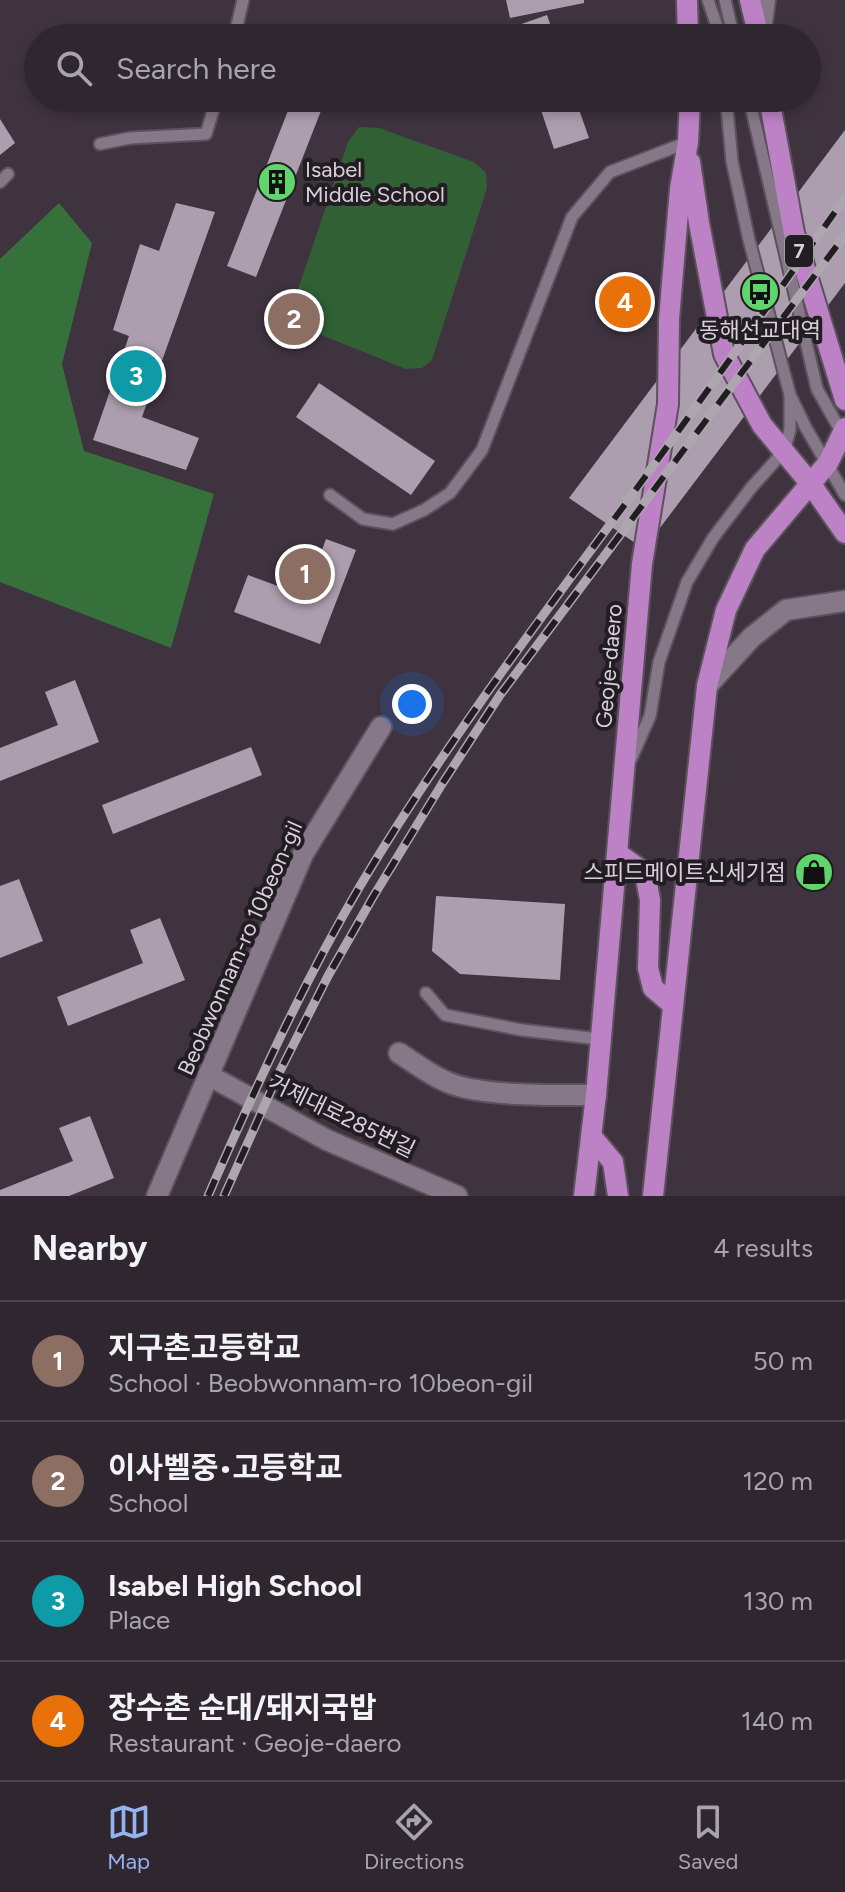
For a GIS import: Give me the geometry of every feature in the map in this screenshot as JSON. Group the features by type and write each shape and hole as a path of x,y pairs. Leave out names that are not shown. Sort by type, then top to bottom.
{"main road":[{"path":"687,0 688,24"},
{"path":"750,0 756,24"},
{"name":"Geoje-daero","path":"584,1196 596,1095 642,564 668,404 669,319 689,112"},
{"name":"7","path":"772,112 794,233 845,400"},
{"name":"Geoje-daero","path":"688,142 699,223 724,354 762,425 810,483 845,533"},
{"path":"653,1196 707,686 726,610 755,549 828,463 844,434"},
{"path":"617,853 645,873 650,900 648,968 653,988 672,1004"},
{"path":"592,1137 613,1162 618,1196"}],"street":[{"path":"761,24 765,0"},
{"path":"707,686 752,637 786,610 845,601"},
{"name":"Beobwonnam-ro 10beon-gil","path":"157,1196 303,854 381,727"},
{"path":"399,1053 449,1083 471,1089 545,1095 596,1095"},
{"name":"거제대로285번길","path":"208,1075 327,1140 457,1196"}],"lane":[{"path":"237,24 243,0"},
{"path":"708,0 716,24"},
{"path":"725,0 731,24"},
{"path":"100,144 130,138 206,134 213,112"},
{"path":"727,112 732,161 743,214 790,395 845,495"},
{"path":"752,112 817,389 844,434"},
{"path":"330,495 363,519 393,524 424,510 450,493 482,450 572,217 610,172 688,142"},
{"path":"624,774 650,716 659,662 687,582 713,538 784,451 790,430 790,395"},
{"path":"426,993 445,1015 522,1030 599,1039"}],"green space":[{"path":"359,127 379,128 474,162 486,173 487,188 432,360 422,368 406,369 299,326 295,309 298,289 348,142"},
{"path":"59,203 92,243 62,364 84,451 214,494 171,648 0,582 0,259"}],"building":[{"path":"506,0 584,0 584,3 510,18"},
{"path":"547,15 550,24 522,24"},
{"name":"Isabel Middle School","path":"288,112 321,112 256,277 227,266"},
{"path":"542,112 580,112 589,138 554,149"},
{"path":"0,119 15,143 0,155"},
{"path":"845,130 845,283 644,549 569,498"},
{"path":"176,203 215,212 142,417 199,438 186,470 93,440 129,336 113,330 140,244 159,251"},
{"path":"319,383 435,461 411,495 296,417"},
{"path":"326,539 356,550 320,644 234,612 248,575 305,596"},
{"path":"75,680 99,742 0,781 0,748 58,725 45,692"},
{"path":"251,747 262,775 113,834 102,805"},
{"path":"19,879 43,941 0,958 0,886"},
{"path":"436,896 565,904 560,980 460,974 432,951"},
{"path":"160,918 185,980 68,1026 57,997 143,963 130,930"},
{"path":"90,1116 114,1178 69,1196 0,1196 0,1190 73,1161 59,1128"}],"railway":[{"path":"208,1196 261,1078 339,923 422,787 845,198"},
{"path":"224,1196 278,1075 328,976 442,784 500,695 845,235"}],"place":[{"name":"Isabel Middle School","path":"277,182"},
{"name":"동해선교대역","path":"760,292"},
{"name":"장수촌 순대/돼지국밥","path":"625,302"},
{"name":"이사벨중•고등학교","path":"294,319"},
{"name":"Isabel High School","path":"136,376"},
{"name":"지구촌고등학교","path":"305,574"},
{"name":"스피드메이트신세기점","path":"814,872"}]}
